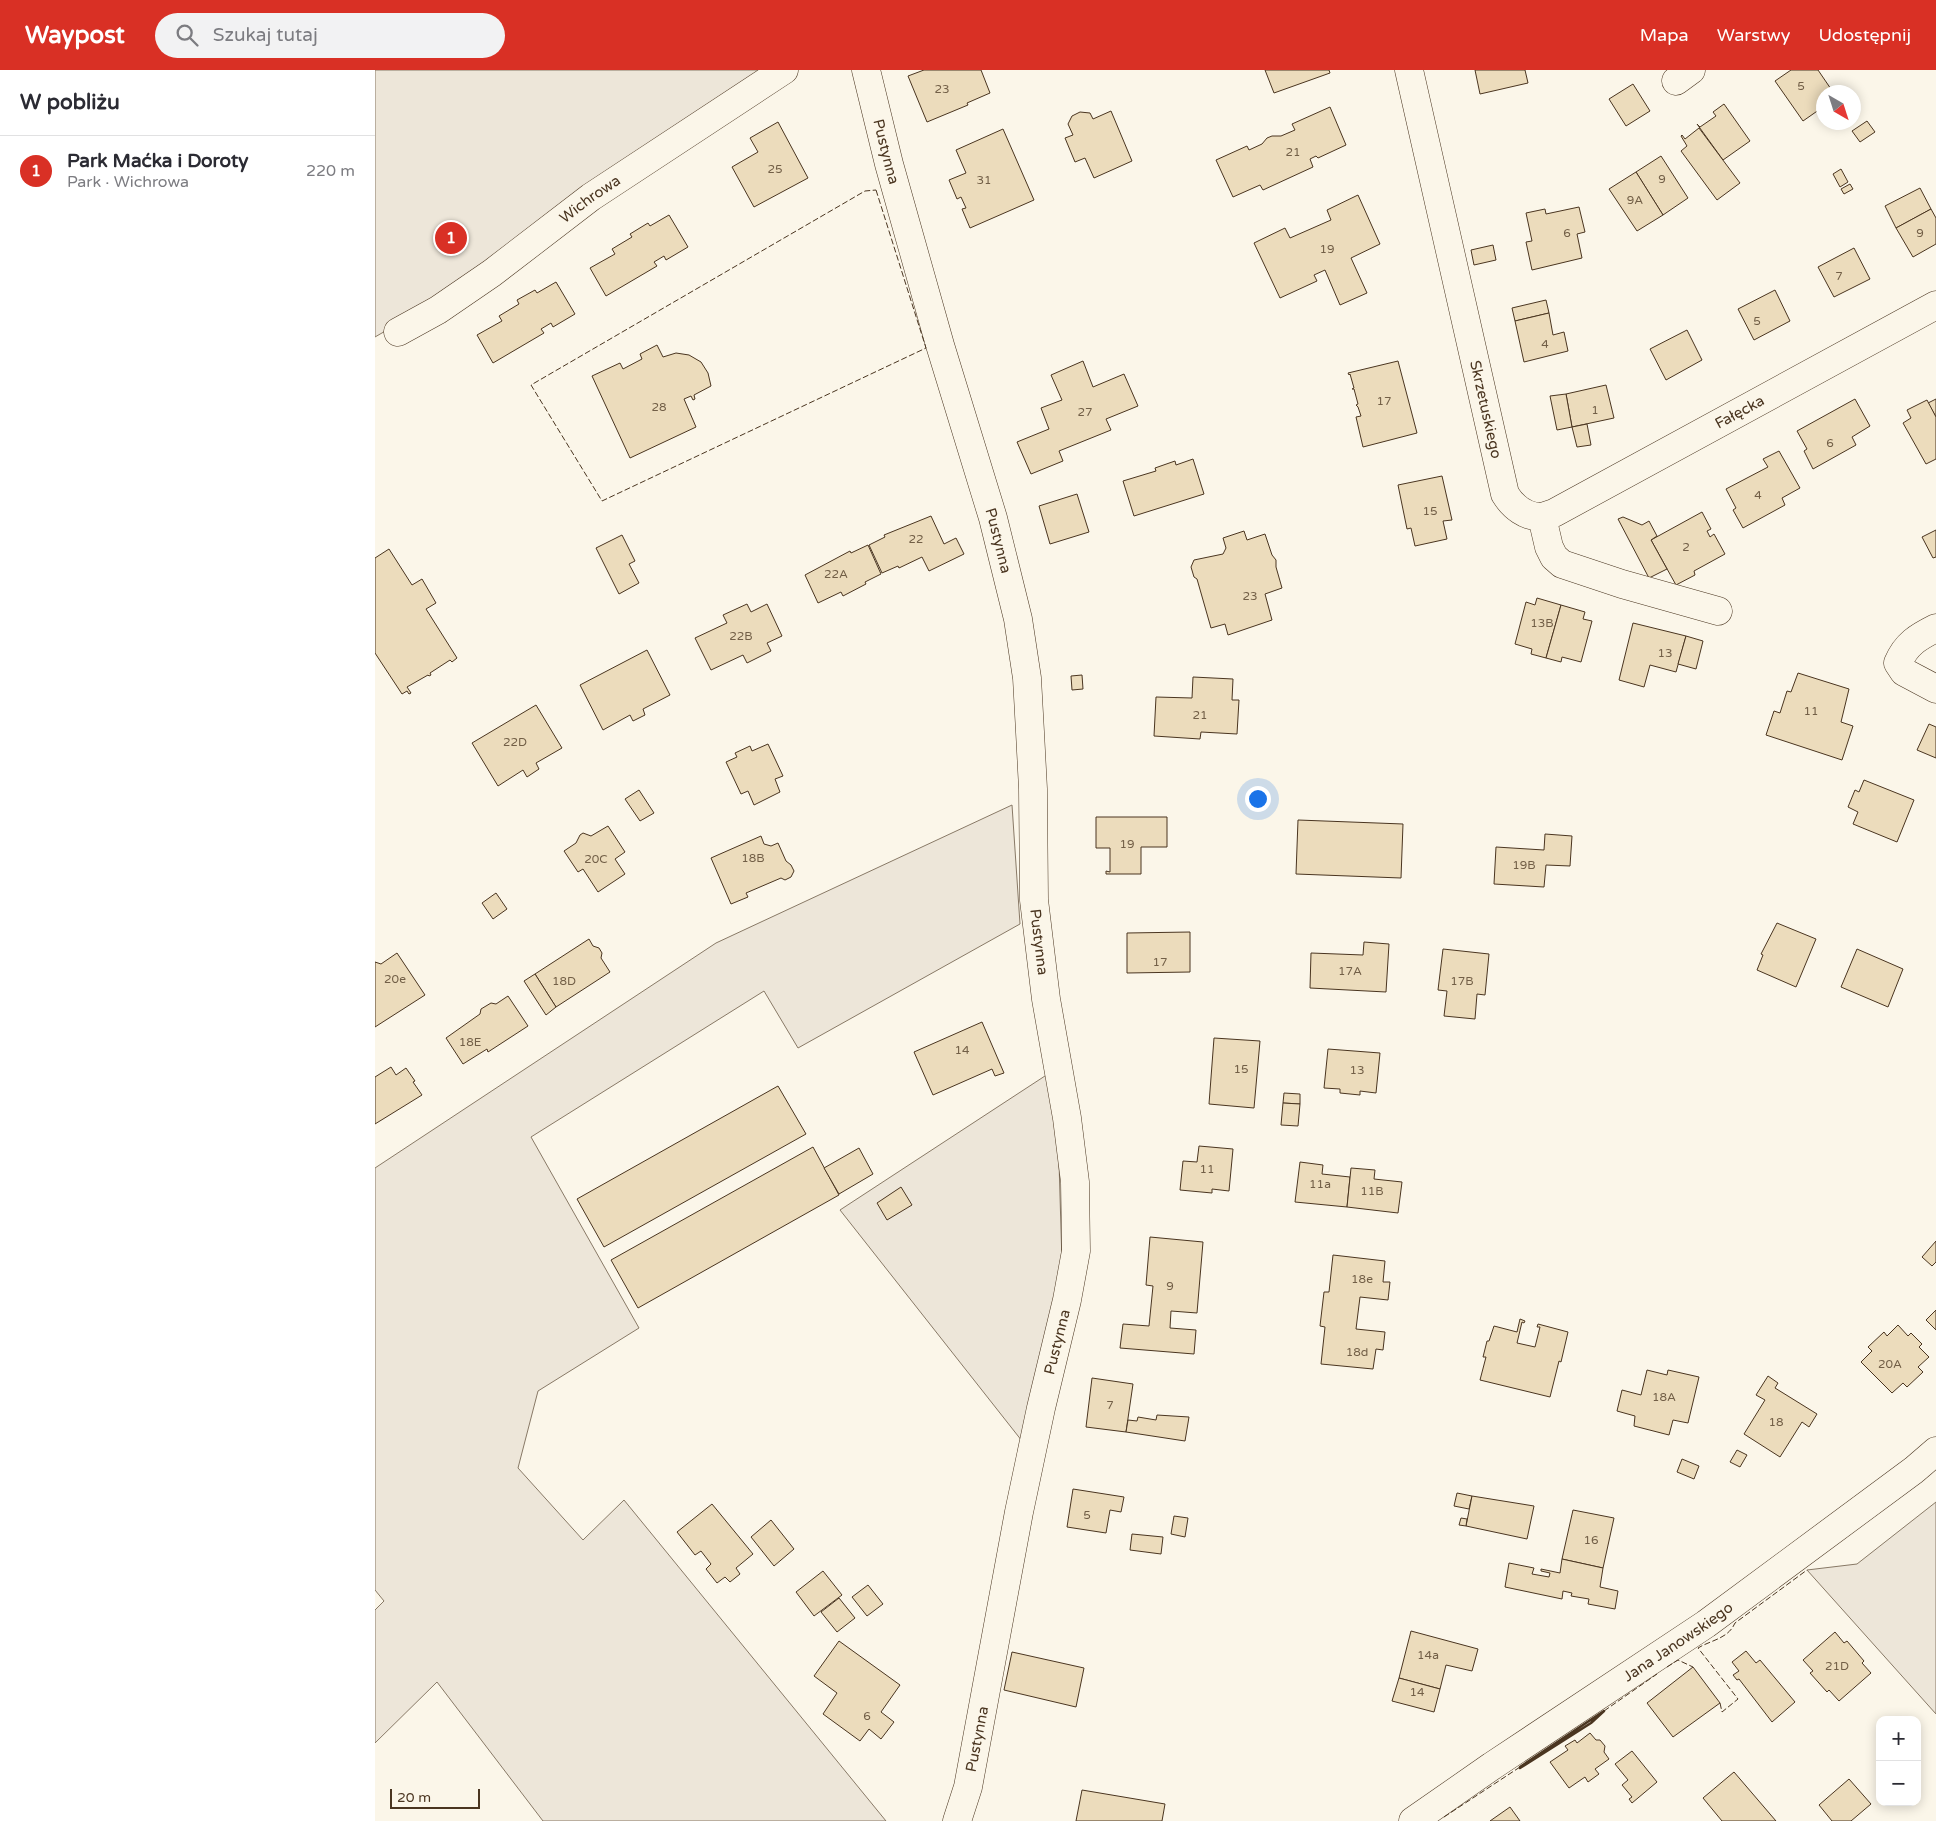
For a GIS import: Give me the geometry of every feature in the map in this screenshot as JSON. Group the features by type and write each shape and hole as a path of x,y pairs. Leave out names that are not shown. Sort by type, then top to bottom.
{"street":[{"name":"Wichrowa","path":"398,332 446,305 492,273 591,197 784,70"},
{"name":"Pustynna","path":"866,70 889,164 926,297 993,518 1018,619 1027,678 1033,789 1034,900 1075,1182 1076,1251 1067,1300 1029,1465 968,1787 957,1821"},
{"name":"Skrzetuskiego","path":"1409,70 1503,488 1509,499 1521,511 1534,517 1542,517"},
{"name":"Fałęcka","path":"1542,517 1936,305"},
{"path":"1542,517 1549,548 1553,557 1562,564 1622,584 1718,611"},
{"path":"1936,628 1917,637 1904,650 1898,663 1904,672 1936,689"},
{"name":"Jana Janowskiego","path":"1413,1821 1492,1766 1706,1624 1936,1452"}],"shaded area":[{"path":"375,70 766,70 470,282 375,337"},
{"path":"1012,805 1020,924 798,1048 764,991 531,1137 639,1328 538,1391 518,1468 583,1540 624,1500 886,1821 543,1821 437,1682 375,1743 375,1610 384,1601 375,1590 375,1168 716,943"},
{"path":"1048,1074 1059,1162 1062,1263 1022,1441 840,1210"},
{"path":"1936,1502 1936,1714 1807,1570 1857,1564"}],"building":[{"path":"924,70 981,70 990,93 967,103 968,105 927,122 908,76"},
{"path":"1265,70 1329,70 1330,73 1274,93"},
{"path":"1475,70 1525,70 1528,83 1480,94"},
{"path":"1791,70 1818,70 1828,85 1816,85 1816,112 1803,121 1775,81"},
{"path":"1633,84 1650,111 1626,126 1609,99"},
{"path":"1724,104 1750,141 1723,160 1697,124 1700,127 1716,116 1713,112"},
{"path":"1330,107 1346,145 1318,158 1316,156 1310,159 1313,167 1263,190 1260,185 1233,197 1216,160 1247,146 1249,150 1262,144 1267,138 1272,136 1281,136 1295,130 1292,124"},
{"path":"1111,111 1132,161 1094,178 1085,158 1075,162 1065,138 1073,135 1068,124 1072,116 1080,112 1090,113 1093,119"},
{"path":"1867,121 1875,132 1860,142 1852,131 1861,130 1861,125"},
{"path":"778,122 808,178 754,207 732,167 758,152 750,138"},
{"path":"1699,128 1740,183 1717,200 1681,151 1687,146 1681,136 1685,139"},
{"path":"1003,129 1034,200 970,228 962,209 966,208 961,197 957,199 949,180 966,173 956,150"},
{"path":"1661,156 1688,198 1663,215 1636,172"},
{"path":"1841,169 1848,182 1840,187 1833,174"},
{"path":"1636,172 1663,215 1637,231 1609,189"},
{"path":"1850,184 1853,189 1844,194 1841,189"},
{"path":"1920,188 1931,209 1896,228 1885,206"},
{"path":"1358,195 1380,244 1351,258 1367,293 1340,305 1325,270 1314,275 1317,281 1280,298 1254,243 1285,228 1290,238 1331,220 1327,210"},
{"path":"1579,207 1585,232 1577,234 1582,258 1532,270 1526,242 1532,241 1526,213 1545,209 1546,214"},
{"path":"1931,209 1936,218 1936,244 1913,257 1896,228"},
{"path":"669,215 688,247 666,260 664,256 654,262 657,266 606,296 590,268 615,254 612,249 632,237 630,234 648,223 650,226"},
{"path":"1493,245 1496,260 1474,265 1471,250"},
{"path":"1854,248 1870,279 1834,297 1818,267"},
{"path":"556,282 575,314 553,327 551,323 541,329 544,333 493,363 477,335 502,321 499,316 519,304 517,300 535,290 537,293"},
{"path":"1775,290 1790,321 1754,340 1738,309"},
{"path":"1546,300 1549,313 1515,321 1512,308"},
{"path":"1549,313 1553,335 1564,332 1568,351 1524,362 1515,321"},
{"path":"1687,330 1702,360 1666,380 1650,349"},
{"path":"657,345 663,357 676,353 689,355 701,362 708,373 711,386 694,395 695,399 693,400 691,396 684,399 696,427 630,458 592,376 620,363 623,369 642,359 640,354"},
{"path":"1083,361 1093,387 1124,374 1138,406 1106,419 1111,430 1059,451 1063,461 1031,474 1017,442 1049,429 1041,408 1062,400 1051,375"},
{"path":"1398,361 1417,433 1363,447 1356,417 1361,416 1356,405 1358,404 1354,389 1352,389 1354,388 1350,374 1348,373"},
{"path":"1606,385 1614,418 1572,427 1566,394"},
{"path":"1566,394 1572,427 1557,430 1550,396"},
{"path":"1855,399 1870,426 1852,437 1856,445 1813,469 1804,451 1807,449 1797,431"},
{"path":"1936,399 1936,417 1928,403"},
{"path":"1927,400 1936,417 1936,459 1926,464 1903,423 1911,418 1907,410"},
{"path":"1587,424 1591,445 1577,447 1572,427"},
{"path":"1779,451 1800,488 1782,498 1785,505 1743,528 1733,510 1736,508 1726,489 1768,467 1763,459"},
{"path":"1193,459 1204,494 1134,516 1123,481 1156,471 1155,468 1175,461 1176,465"},
{"path":"1442,476 1452,520 1443,521 1447,539 1415,546 1411,528 1407,529 1398,485"},
{"path":"1077,494 1089,532 1050,544 1039,506"},
{"path":"1702,512 1711,529 1707,531 1710,537 1714,534 1725,554 1694,571 1695,575 1676,585 1651,540"},
{"path":"931,516 944,544 956,538 964,554 929,571 922,557 899,568 898,566 882,573 869,545 885,537 884,535"},
{"path":"1623,517 1642,525 1649,521 1657,536 1651,540 1667,569 1649,578 1618,519"},
{"path":"1936,530 1936,557 1933,558 1922,537"},
{"path":"1244,531 1247,540 1265,534 1272,555 1276,560 1282,588 1265,594 1272,620 1228,635 1225,624 1211,628 1197,579 1194,577 1191,567 1194,560 1223,554 1226,548 1223,538"},
{"path":"622,535 635,561 629,564 639,583 619,594 596,548"},
{"path":"868,545 881,574 843,596 841,592 818,603 805,575 850,551 851,553"},
{"path":"389,549 412,585 422,579 436,603 426,609 457,658 452,662 450,660 430,673 431,675 407,687 411,693 409,694 407,691 402,694 375,653 375,558"},
{"path":"1537,598 1561,605 1546,658 1531,654 1532,649 1515,644 1526,602 1535,605"},
{"path":"747,604 751,612 767,604 782,636 767,643 771,651 747,663 743,655 711,670 695,638 727,623 723,615"},
{"path":"1561,605 1585,612 1583,619 1592,621 1581,662 1562,657 1561,662 1546,658"},
{"path":"1633,623 1686,636 1676,672 1650,665 1644,687 1619,680"},
{"path":"1686,636 1703,641 1696,669 1678,664"},
{"path":"647,650 670,695 643,709 645,715 633,721 630,715 603,730 580,685"},
{"path":"1798,673 1849,689 1841,722 1853,726 1842,760 1766,735 1774,711 1780,713 1787,691 1791,692"},
{"path":"1082,675 1083,689 1072,690 1071,676"},
{"path":"1193,677 1233,679 1232,700 1239,700 1237,734 1201,732 1200,739 1154,736 1156,697 1192,698"},
{"path":"536,705 562,748 536,763 539,769 527,777 523,770 498,786 472,743"},
{"path":"1929,724 1936,727 1936,758 1917,750"},
{"path":"768,744 783,776 775,779 780,792 754,805 748,791 741,794 726,762 737,757 735,753 750,746 752,751"},
{"path":"1864,780 1914,800 1897,842 1853,824 1858,812 1848,807 1855,790 1859,792"},
{"path":"639,790 654,813 640,821 625,799"},
{"path":"1096,817 1167,817 1167,847 1141,847 1141,874 1106,874 1106,871 1110,872 1110,848 1096,848"},
{"path":"1298,820 1403,824 1401,878 1296,874"},
{"path":"608,826 625,852 615,859 625,874 598,892 583,869 578,872 564,851 576,843 583,833 591,836"},
{"path":"1545,834 1572,836 1570,866 1546,865 1544,887 1494,884 1496,847 1544,850"},
{"path":"761,836 764,844 771,846 778,843 786,861 794,871 791,877 785,880 781,878 746,893 748,897 731,904 711,858"},
{"path":"496,893 507,909 493,919 482,903"},
{"path":"1777,923 1816,939 1796,987 1757,970 1763,955 1761,954"},
{"path":"1190,932 1190,972 1127,973 1127,933"},
{"path":"589,939 593,946 599,948 602,953 601,958 610,972 556,1007 535,974"},
{"path":"1364,942 1389,944 1386,992 1310,988 1311,953 1363,955"},
{"path":"1443,949 1489,954 1485,995 1477,994 1475,1019 1444,1016 1447,991 1438,990"},
{"path":"1857,949 1903,969 1888,1007 1841,987"},
{"path":"397,953 425,995 375,1027 375,962 381,964"},
{"path":"535,974 556,1007 546,1015 524,981"},
{"path":"508,996 528,1026 488,1052 487,1049 463,1064 446,1038 480,1014 481,1009 491,1003 496,1004"},
{"path":"982,1022 1004,1073 995,1076 992,1069 933,1095 914,1052"},
{"path":"1214,1038 1260,1041 1254,1108 1209,1104"},
{"path":"1328,1049 1380,1053 1376,1093 1360,1091 1360,1095 1340,1093 1340,1089 1324,1088"},
{"path":"391,1067 396,1075 406,1068 422,1095 375,1124 375,1077"},
{"path":"778,1086 806,1134 604,1247 577,1199"},
{"path":"1284,1093 1300,1094 1300,1104 1283,1103"},
{"path":"1283,1103 1300,1104 1298,1126 1281,1125"},
{"path":"1199,1146 1233,1149 1229,1191 1212,1189 1212,1193 1180,1190 1183,1161 1197,1162"},
{"path":"813,1147 839,1195 638,1308 611,1260"},
{"path":"859,1148 873,1174 839,1194 824,1168"},
{"path":"1300,1162 1323,1165 1322,1174 1350,1177 1347,1207 1295,1202"},
{"path":"1351,1168 1375,1170 1374,1179 1402,1182 1398,1213 1347,1207"},
{"path":"901,1187 912,1205 887,1220 877,1203"},
{"path":"1150,1237 1203,1242 1197,1313 1171,1311 1170,1328 1196,1330 1194,1354 1120,1348 1123,1324 1149,1326 1153,1286 1146,1285"},
{"path":"1936,1241 1936,1262 1932,1266 1922,1257"},
{"path":"1333,1255 1385,1261 1383,1282 1390,1282 1388,1300 1360,1297 1356,1329 1385,1332 1383,1350 1376,1349 1373,1369 1321,1364 1325,1327 1320,1326 1324,1292 1329,1292"},
{"path":"1936,1310 1936,1330 1926,1320"},
{"path":"1520,1319 1525,1321 1524,1323 1522,1322 1517,1343 1535,1347 1540,1327 1537,1327 1538,1324 1568,1332 1550,1397 1480,1380 1486,1357 1483,1357 1487,1341 1489,1341 1494,1326 1517,1332"},
{"path":"1898,1325 1908,1336 1911,1333 1922,1344 1919,1347 1929,1357 1918,1367 1923,1372 1907,1387 1903,1383 1892,1393 1861,1362 1872,1351 1868,1347 1884,1332 1887,1336"},
{"path":"1647,1370 1667,1375 1668,1370 1699,1377 1688,1423 1673,1420 1669,1435 1634,1426 1635,1416 1617,1411 1622,1390 1641,1395"},
{"path":"1768,1376 1778,1383 1775,1388 1817,1414 1809,1427 1802,1422 1780,1457 1744,1434 1765,1400 1756,1395"},
{"path":"1092,1378 1133,1384 1126,1432 1086,1427"},
{"path":"1157,1415 1189,1417 1185,1441 1126,1432 1128,1420 1137,1421 1138,1417 1156,1420"},
{"path":"1737,1450 1747,1455 1740,1467 1730,1462"},
{"path":"1682,1459 1699,1466 1694,1479 1677,1472"},
{"path":"1073,1489 1124,1497 1121,1512 1110,1510 1106,1533 1067,1527"},
{"path":"1457,1493 1472,1496 1469,1509 1454,1506"},
{"path":"1472,1496 1534,1506 1527,1539 1466,1526"},
{"path":"712,1504 753,1554 736,1568 740,1574 730,1582 725,1577 717,1583 706,1569 711,1564 701,1551 695,1555 677,1532"},
{"path":"1573,1510 1614,1518 1603,1568 1562,1559"},
{"path":"1174,1516 1188,1518 1185,1537 1171,1534"},
{"path":"1461,1518 1467,1519 1466,1526 1459,1525"},
{"path":"771,1520 794,1549 774,1566 751,1537"},
{"path":"1132,1534 1163,1537 1161,1554 1130,1550"},
{"path":"1562,1559 1603,1568 1600,1587 1618,1591 1615,1609 1588,1604 1589,1599 1571,1596 1572,1593 1563,1591 1562,1599 1505,1587 1509,1563 1534,1568 1532,1574 1549,1577 1550,1573 1541,1571 1541,1569 1560,1573"},
{"path":"823,1571 842,1595 814,1616 796,1592"},
{"path":"868,1585 883,1604 867,1616 852,1597"},
{"path":"839,1598 855,1618 837,1632 821,1612"},
{"path":"1411,1631 1478,1649 1472,1671 1446,1665 1440,1689 1399,1678"},
{"path":"1835,1632 1844,1643 1847,1641 1864,1661 1862,1663 1871,1673 1839,1701 1829,1690 1827,1692 1810,1673 1813,1671 1803,1660"},
{"path":"839,1641 900,1685 881,1712 894,1722 881,1739 869,1729 860,1741 823,1714 837,1693 814,1676"},
{"path":"1746,1651 1756,1663 1760,1660 1795,1702 1772,1722 1739,1679 1737,1680 1733,1675 1739,1671 1732,1662"},
{"path":"1012,1652 1084,1668 1076,1707 1004,1690"},
{"path":"1693,1667 1720,1703 1673,1737 1647,1703"},
{"path":"1399,1678 1440,1689 1434,1712 1392,1701"},
{"path":"1590,1733 1605,1746 1604,1752 1609,1759 1595,1769 1599,1774 1588,1782 1585,1777 1569,1788 1550,1762 1568,1750 1565,1746 1575,1740 1577,1743"},
{"path":"1632,1751 1657,1782 1632,1803 1629,1799 1632,1797 1622,1785 1628,1780 1615,1764"},
{"path":"1734,1772 1776,1821 1722,1821 1703,1798"},
{"path":"1849,1779 1871,1804 1851,1821 1832,1821 1819,1805"},
{"path":"1082,1790 1165,1804 1162,1821 1076,1821"},
{"path":"1510,1807 1520,1821 1490,1821"}],"fence":[{"path":"876,190 926,348 602,501 531,385 865,191 876,190"},
{"path":"1720,1703 1722,1712 1738,1699 1698,1648 1724,1636 1735,1623 1807,1570"},
{"path":"1667,1667 1678,1660 1693,1667"},
{"path":"1604,1711 1657,1674"},
{"path":"1444,1817 1520,1767"}],"wall":[{"path":"1604,1711 1591,1723 1520,1768 1520,1767 1604,1711"}],"place":[{"name":"Park Maćka i Doroty","path":"451,238"}]}
